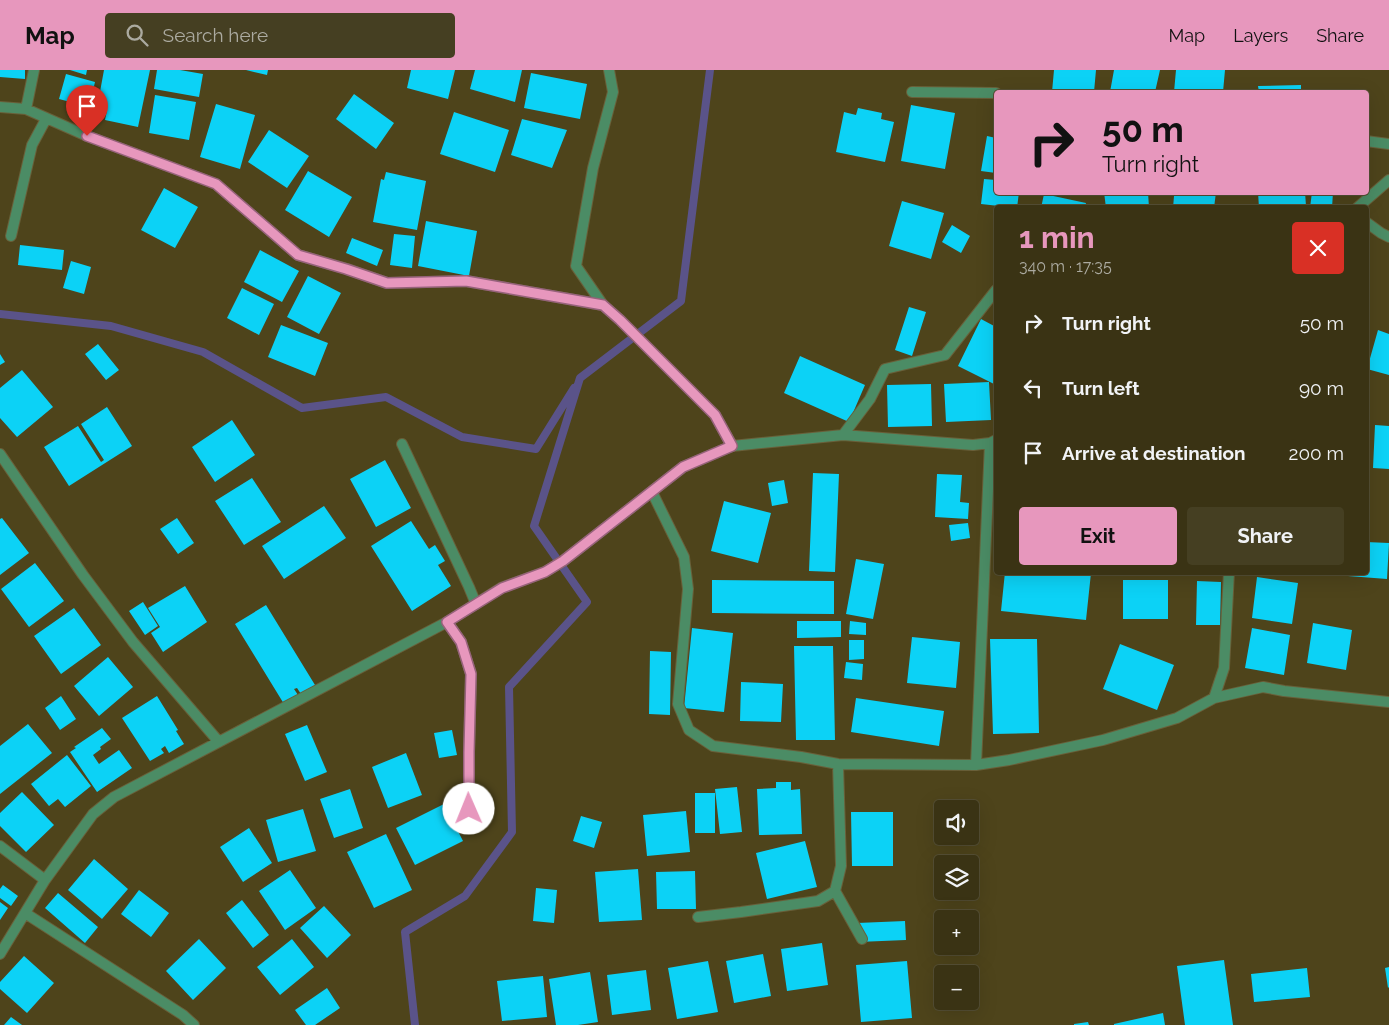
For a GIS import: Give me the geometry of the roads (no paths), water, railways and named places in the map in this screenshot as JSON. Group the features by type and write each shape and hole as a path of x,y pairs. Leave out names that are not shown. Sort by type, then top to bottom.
{"street":[{"path":"26,109 34,70"},
{"path":"609,70 614,92 594,168 576,266 603,305 715,415 732,446"},
{"path":"912,92 994,93"},
{"path":"0,106 26,109 87,136 216,184 298,255 387,283 466,281 603,305"},
{"path":"11,236 32,145 46,118"},
{"path":"1369,141 1389,144"},
{"path":"1360,205 1389,180"},
{"path":"1369,224 1389,237"},
{"path":"843,435 870,399 885,369 945,355 994,293"},
{"path":"0,954 45,880 93,814 114,797 447,622 502,588 545,572 563,561 683,467 732,446 843,435 973,445 993,441 976,765"},
{"path":"402,444 476,604"},
{"path":"0,454 83,575 133,642 218,742"},
{"path":"652,492 684,557 688,589 678,704 689,730 713,746 802,757 838,764 976,765 1010,760 1103,740 1177,718 1214,698 1263,687 1389,702"},
{"path":"1214,698 1224,668 1229,575"},
{"path":"447,622 461,642 471,674 469,809"},
{"path":"838,764 841,866 835,891 862,939"},
{"path":"0,846 45,880"},
{"path":"698,917 818,901 835,891"},
{"path":"26,913 183,1015 194,1025"}],"waterway":[{"path":"415,1025 405,932 465,896 512,832 509,687 587,602 534,526 580,378 681,301 710,70"},
{"path":"0,314 111,326 203,352 302,408 386,397 462,437 536,449 574,388"}]}
